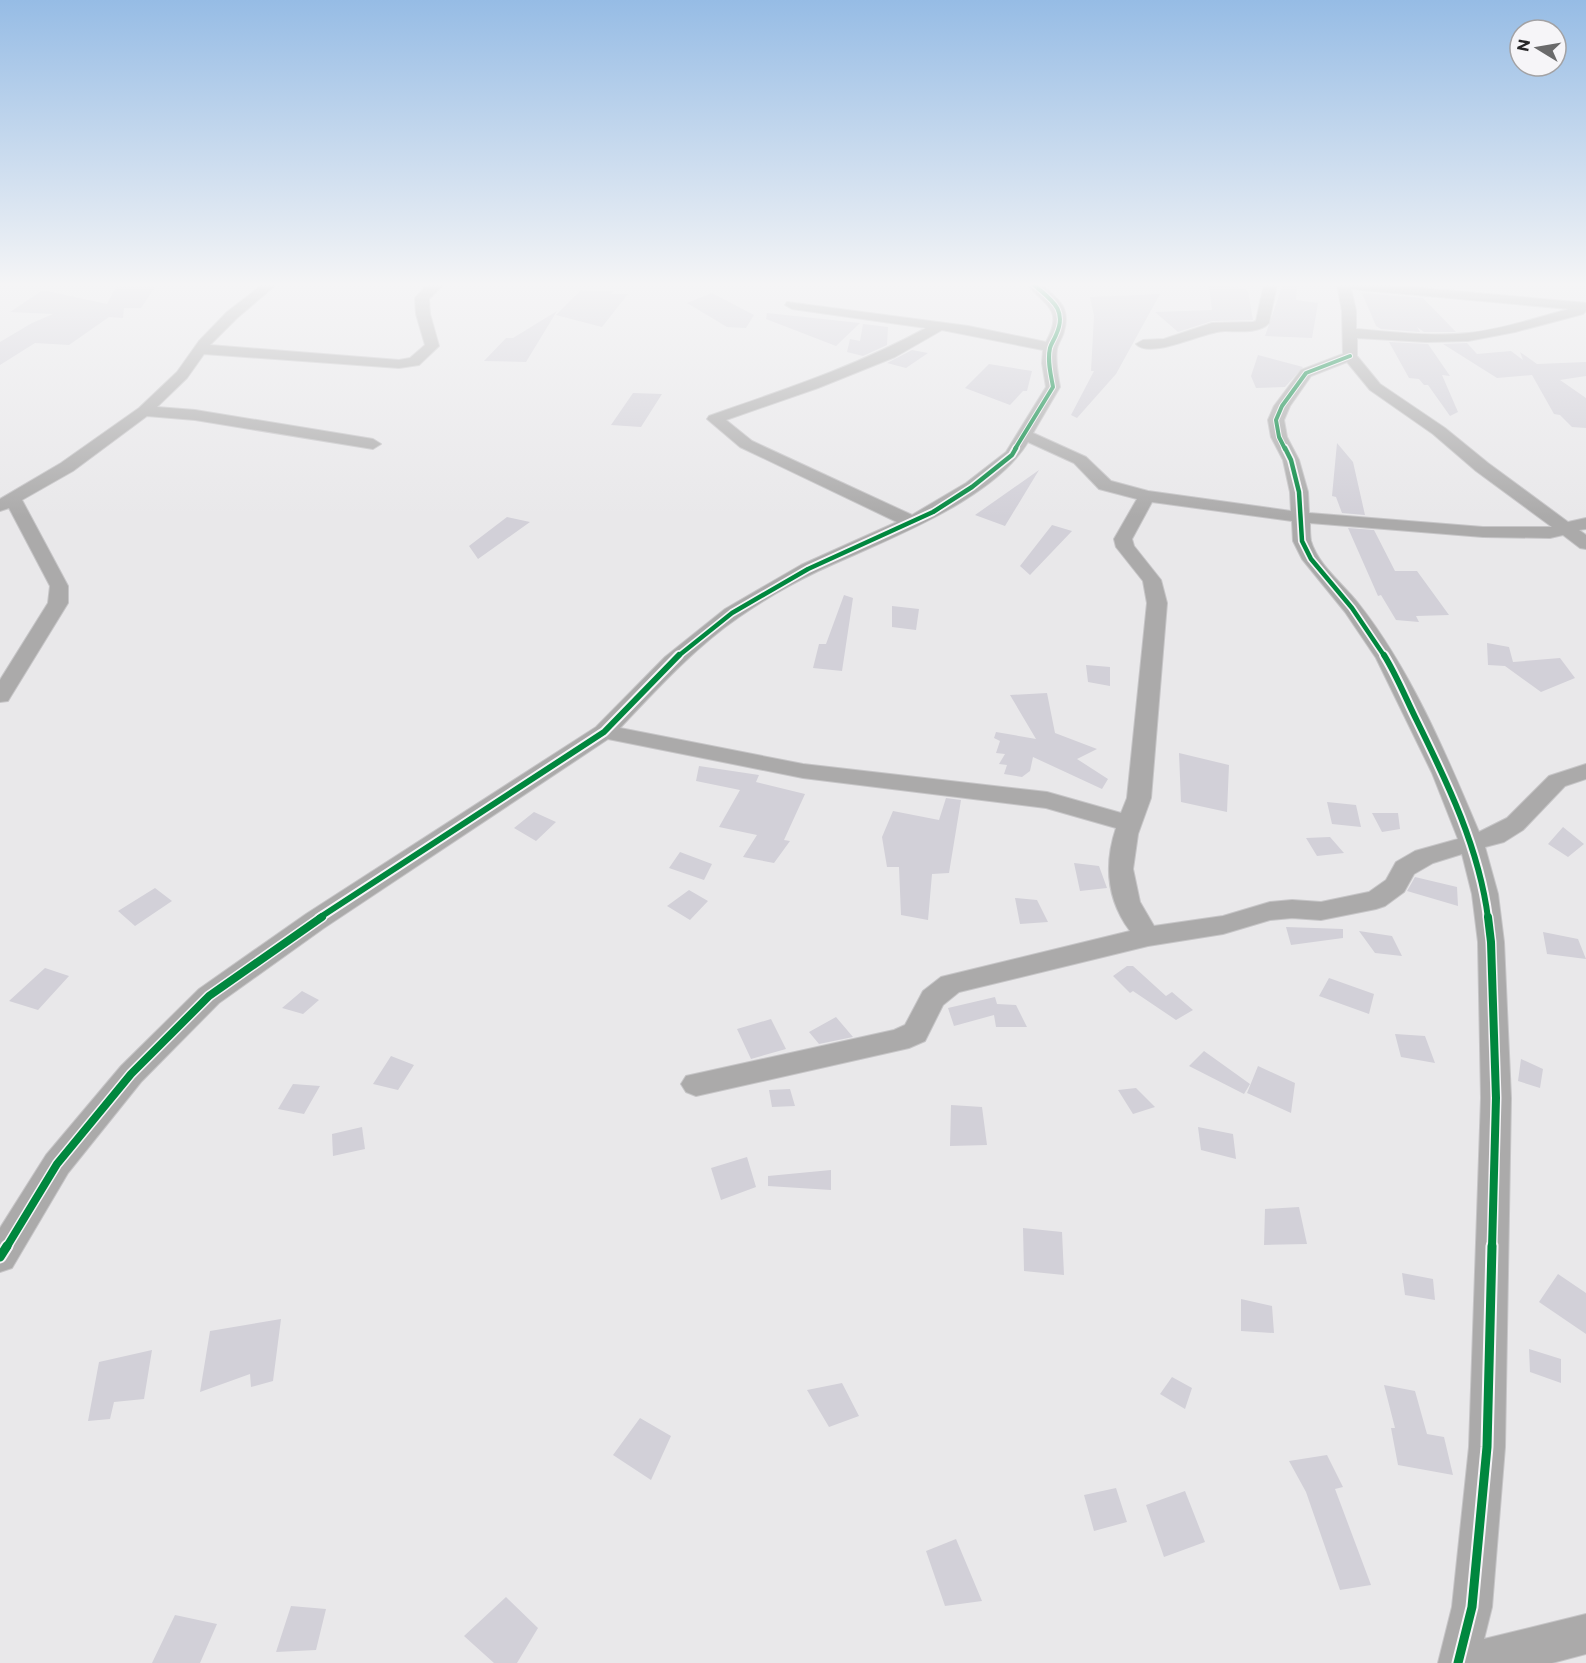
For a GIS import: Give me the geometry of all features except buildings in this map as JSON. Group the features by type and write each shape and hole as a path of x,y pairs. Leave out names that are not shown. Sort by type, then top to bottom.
{"street":[{"path":"0,696 58,603 59,586 3,504 67,467 144,411 182,375 192,362"},
{"path":"367,362 399,364 414,362"},
{"path":"871,362 784,397 715,418 746,444 912,522"},
{"path":"0,1257 57,1164 131,1074 209,996 315,921 604,732 672,661 732,614 807,569 933,512 972,487 1012,455 1053,387 1049,362"},
{"path":"1324,362 1306,373 1282,406 1276,420 1279,437 1291,460 1299,492 1302,541 1311,559 1352,608 1386,657 1443,773 1472,844 1485,894 1491,942 1496,1098 1487,1447 1472,1607 1458,1663"},
{"path":"1360,362 1376,387 1439,431 1482,467 1586,544"},
{"path":"144,411 195,415 373,444"},
{"path":"1024,435 1080,460 1105,485 1147,496 1299,517 1482,532 1527,534 1568,530 1586,523"},
{"path":"1147,496 1123,539 1125,547 1152,580 1157,603 1139,798 1128,824 1119,862 1126,896 1137,923 1149,936"},
{"path":"604,732 803,771 1047,800 1128,824"},
{"path":"696,1084 899,1040 915,1033 933,998 951,984 1149,936 1223,925 1270,911 1292,909 1321,911 1376,900 1395,886 1405,868 1424,856 1495,836 1515,824 1557,782 1586,771"},
{"path":"1472,1663 1586,1635"}],"cycle path":[{"path":"0,1257 57,1164 131,1074 209,996 315,921 604,732 672,661 732,613 808,569 933,512 972,487 1012,455 1053,387 1049,362"},
{"path":"1335,362 1306,373 1282,406 1276,420 1279,437 1291,460 1299,492 1302,541 1311,559 1352,608 1386,658 1443,773 1472,844 1485,894 1491,942 1496,1098 1487,1447 1472,1607 1458,1663"}]}
